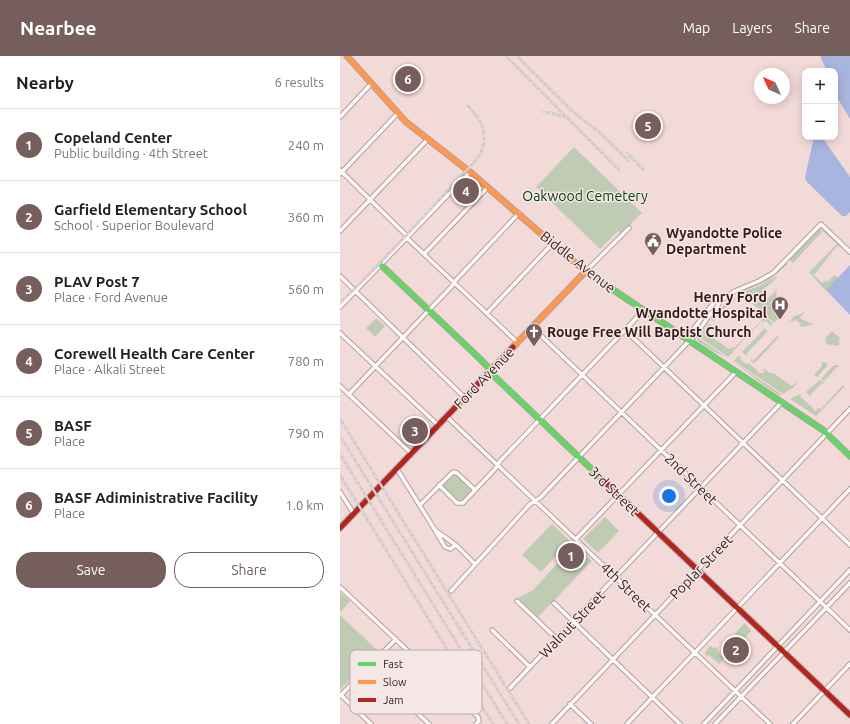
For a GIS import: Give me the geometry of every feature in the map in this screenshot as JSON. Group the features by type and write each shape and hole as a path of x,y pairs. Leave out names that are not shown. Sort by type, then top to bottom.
{"main road":[{"name":"Biddle Avenue","path":"347,56 398,114 488,186 586,271 782,402 827,434 850,456"},
{"name":"3rd Street","path":"381,265 476,355 493,375 618,495 850,715"},
{"name":"Ford Avenue","path":"340,528 491,372 586,271"}],"street":[{"path":"340,117 371,84"},
{"path":"398,114 341,172 370,199 406,235 407,238 518,343"},
{"path":"340,231 428,139"},
{"path":"340,307 470,172"},
{"path":"424,254 488,186"},
{"path":"349,394 519,214"},
{"path":"451,591 476,564 479,558 525,510 540,498 689,341 691,333 702,316 715,302 720,301 735,291 759,281 773,273 821,224 850,252"},
{"name":"Ford Avenue","path":"586,271 629,228"},
{"path":"487,313 553,243"},
{"path":"340,276 465,398"},
{"path":"439,485 460,504 463,503 644,310"},
{"name":"2nd Street","path":"533,328 850,630"},
{"path":"625,330 850,545"},
{"path":"340,333 439,426"},
{"path":"576,539 736,372"},
{"path":"340,386 412,454"},
{"name":"Walnut Street","path":"510,688 782,402"},
{"name":"Poplar Street","path":"552,724 850,410"},
{"name":"4th Street","path":"447,417 770,724"},
{"path":"397,469 447,548 450,549 456,545"},
{"path":"420,505 451,472 455,472 475,490"},
{"path":"627,724 850,489"},
{"path":"340,492 354,514"},
{"path":"435,530 456,545 476,564"},
{"path":"704,724 850,570"},
{"path":"716,724 850,583"},
{"path":"340,586 407,650"},
{"path":"517,601 557,639"},
{"path":"554,603 680,724"},
{"path":"492,630 530,667"},
{"path":"385,650 396,639"},
{"path":"793,724 850,664"},
{"path":"350,686 340,696 350,705"},
{"path":"570,704 591,724"},
{"path":"360,714 371,724"},
{"path":"418,714 429,724"},
{"path":"474,714 479,719 476,724"}],"green space":[{"name":"Oakwood Cemetery","path":"574,147 642,213 621,234 618,231 600,249 536,187"},
{"path":"819,229 824,230 837,242 836,243 820,230 822,232 793,263 790,259"},
{"path":"838,243 840,247 837,246 814,275 822,283 825,280 827,282 835,275 838,278 828,289 825,290 809,272"},
{"path":"786,263 788,264 769,280 737,294 738,292 768,278"},
{"path":"775,277 777,278 762,291 768,298 776,291 775,289 777,289 775,303 780,317 774,323 741,293 761,285"},
{"path":"734,297 736,300 734,299 714,320 715,322 711,320 718,311"},
{"path":"806,310 800,318 809,323 810,322 813,325 799,327 801,324 795,320 789,323 794,316 801,314"},
{"path":"376,318 385,326 375,337 366,328"},
{"path":"760,318 767,318 773,324 771,326 766,321 761,322 734,350 732,347 734,348 762,320"},
{"path":"709,323 712,326 709,325 706,329 708,332 707,334 729,349 731,347 734,351 728,357 699,337"},
{"path":"763,327 770,334 767,332 746,354 748,356 746,356 741,350 743,351 764,329"},
{"path":"832,331 840,338 838,341 840,342 838,346 827,344 820,338 826,342 827,341 825,339"},
{"path":"777,336 779,337 756,362 753,363 751,359 753,361"},
{"path":"698,338 725,356 714,352 699,342 697,340"},
{"path":"738,356 742,357 740,359 746,364 748,363 758,371 758,373 764,373 763,369 769,373 773,373 792,386 798,380 794,387 783,394 734,361"},
{"path":"734,362 782,395 780,396 762,384"},
{"path":"822,362 827,363 828,365 817,377 814,375 822,366"},
{"path":"834,365 840,367 837,367 824,381 825,382 821,379"},
{"path":"820,380 825,383 822,383 810,395 811,398 806,392"},
{"path":"843,385 844,387 816,416 790,399 802,393 800,396 816,411 818,408 821,409"},
{"path":"454,473 472,490 461,503 442,485"},
{"path":"605,517 619,531 598,553 583,539"},
{"path":"552,524 570,541 541,572 522,555"},
{"path":"574,545 592,561 538,617 518,598 533,590"},
{"path":"340,592 350,601 340,613"},
{"path":"340,615 377,650 350,650 350,680 340,690"},
{"path":"745,623 751,631 743,640 735,633"},
{"path":"711,646 718,649 717,651 724,658 719,664 705,653"}],"water":[{"path":"820,56 850,56 850,119 838,99 838,68 826,68"},
{"path":"813,140 824,140 850,177 850,212 846,216 842,216 806,181 805,177"},
{"path":"850,265 850,315 826,290"}],"railway":[{"path":"506,56 619,170"},
{"path":"517,56 573,112 599,132 629,161"},
{"path":"340,303 400,243 479,156 484,140 482,124 468,106"},
{"path":"543,112 564,117"},
{"path":"627,153 643,169"},
{"path":"340,419 529,724"},
{"path":"340,436 473,650"},
{"path":"340,454 461,650"},
{"path":"340,475 448,650"},
{"path":"482,664 519,724"},
{"path":"482,684 507,724"},
{"path":"482,706 493,724"}],"traffic: fast":[{"path":"381,265 476,355 489,368 493,375 604,481"},
{"path":"582,268 823,430 850,456"}],"traffic: slow":[{"path":"347,56 406,122 470,172 582,268"},
{"path":"513,347 586,271"}],"traffic: jam":[{"path":"340,528 513,347"},
{"path":"604,481 850,715"}],"place":[{"name":"BASF Adiministrative Facility","path":"408,79"},
{"name":"BASF","path":"648,126"},
{"name":"Corewell Health Care Center","path":"466,191"},
{"name":"Wyandotte Police Department","path":"653,256"},
{"name":"Henry Ford Wyandotte Hospital","path":"780,320"},
{"name":"Rouge Free Will Baptist Church","path":"534,347"},
{"name":"PLAV Post 7","path":"415,431"},
{"name":"Copeland Center","path":"571,556"},
{"name":"Garfield Elementary School","path":"736,650"}]}
